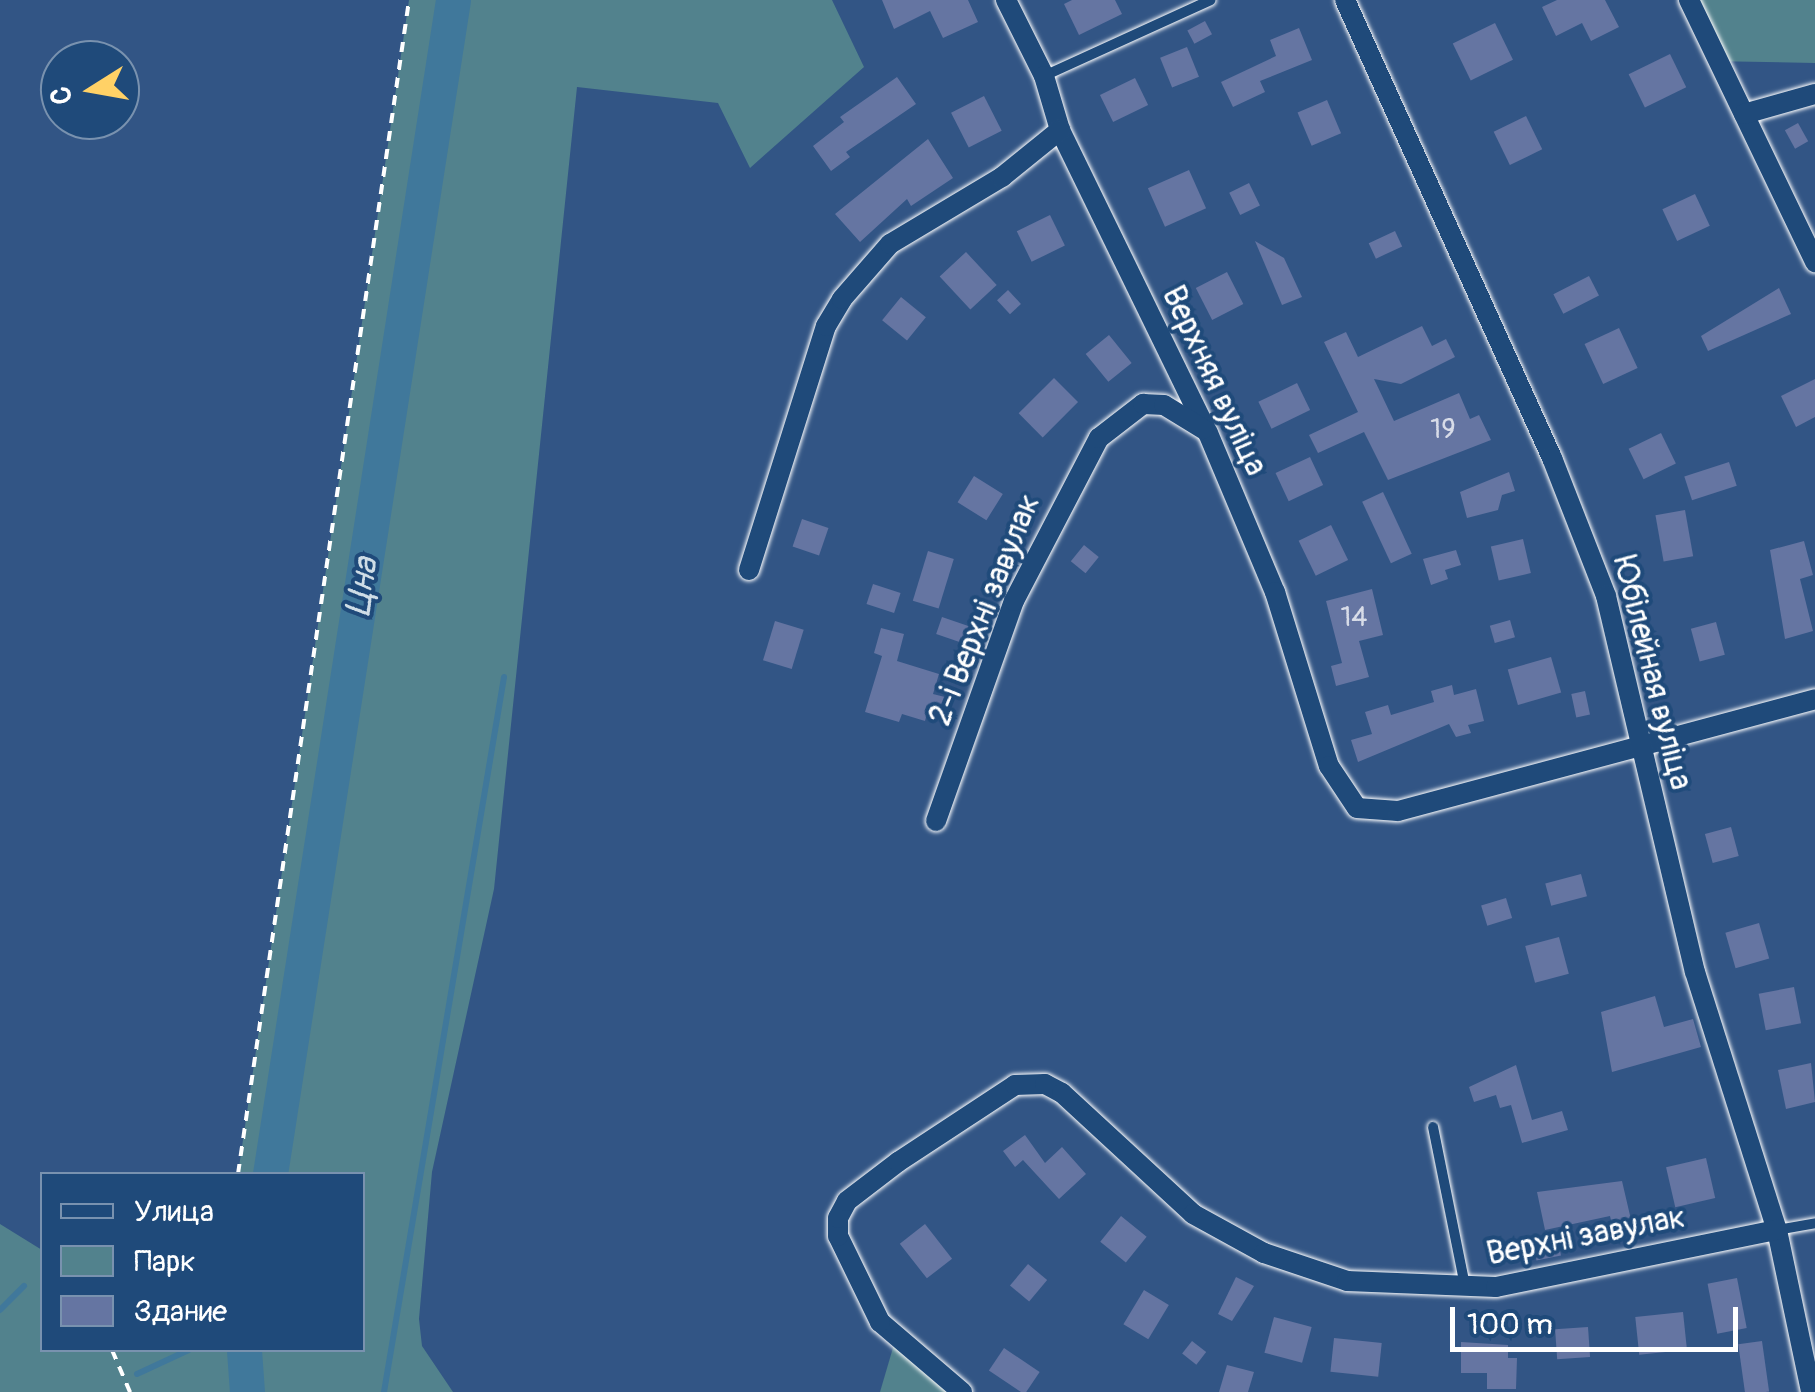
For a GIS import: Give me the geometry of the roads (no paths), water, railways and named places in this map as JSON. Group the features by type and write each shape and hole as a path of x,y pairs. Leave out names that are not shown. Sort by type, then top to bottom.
{"street":[{"name":"Верхняя вуліца","path":"1006,0 1044,76 1060,130 1208,433 1275,592 1329,766 1346,797 1374,814 1398,811 1641,744"},
{"name":"Юбілейная вуліца","path":"1345,0 1586,540 1696,972 1778,1230 1811,1392"},
{"path":"1689,0 1815,262"},
{"path":"1744,114 1815,94"},
{"path":"749,570 826,326 842,300 890,244 1002,177 1060,130"},
{"name":"2-і Верхні завулак","path":"936,821 1014,601 1099,438 1144,404 1164,405 1208,433"},
{"path":"1641,744 1815,698"},
{"name":"Верхні завулак","path":"962,1392 880,1322 838,1236 838,1218 847,1202 898,1162 1015,1085 1045,1084 1062,1093 1193,1214 1264,1252 1348,1281 1496,1287 1778,1230"}],"lane":[{"path":"1044,76 1211,0"},
{"path":"1433,1127 1465,1287"},
{"path":"1778,1230 1815,1223"}],"waterway":[{"name":"Цна","path":"270,1172 453,0"},
{"path":"384,1392 504,677"},
{"path":"0,1310 24,1286"},
{"path":"137,1374 185,1352"},
{"name":"Цна","path":"244,1352 247,1392"}]}
